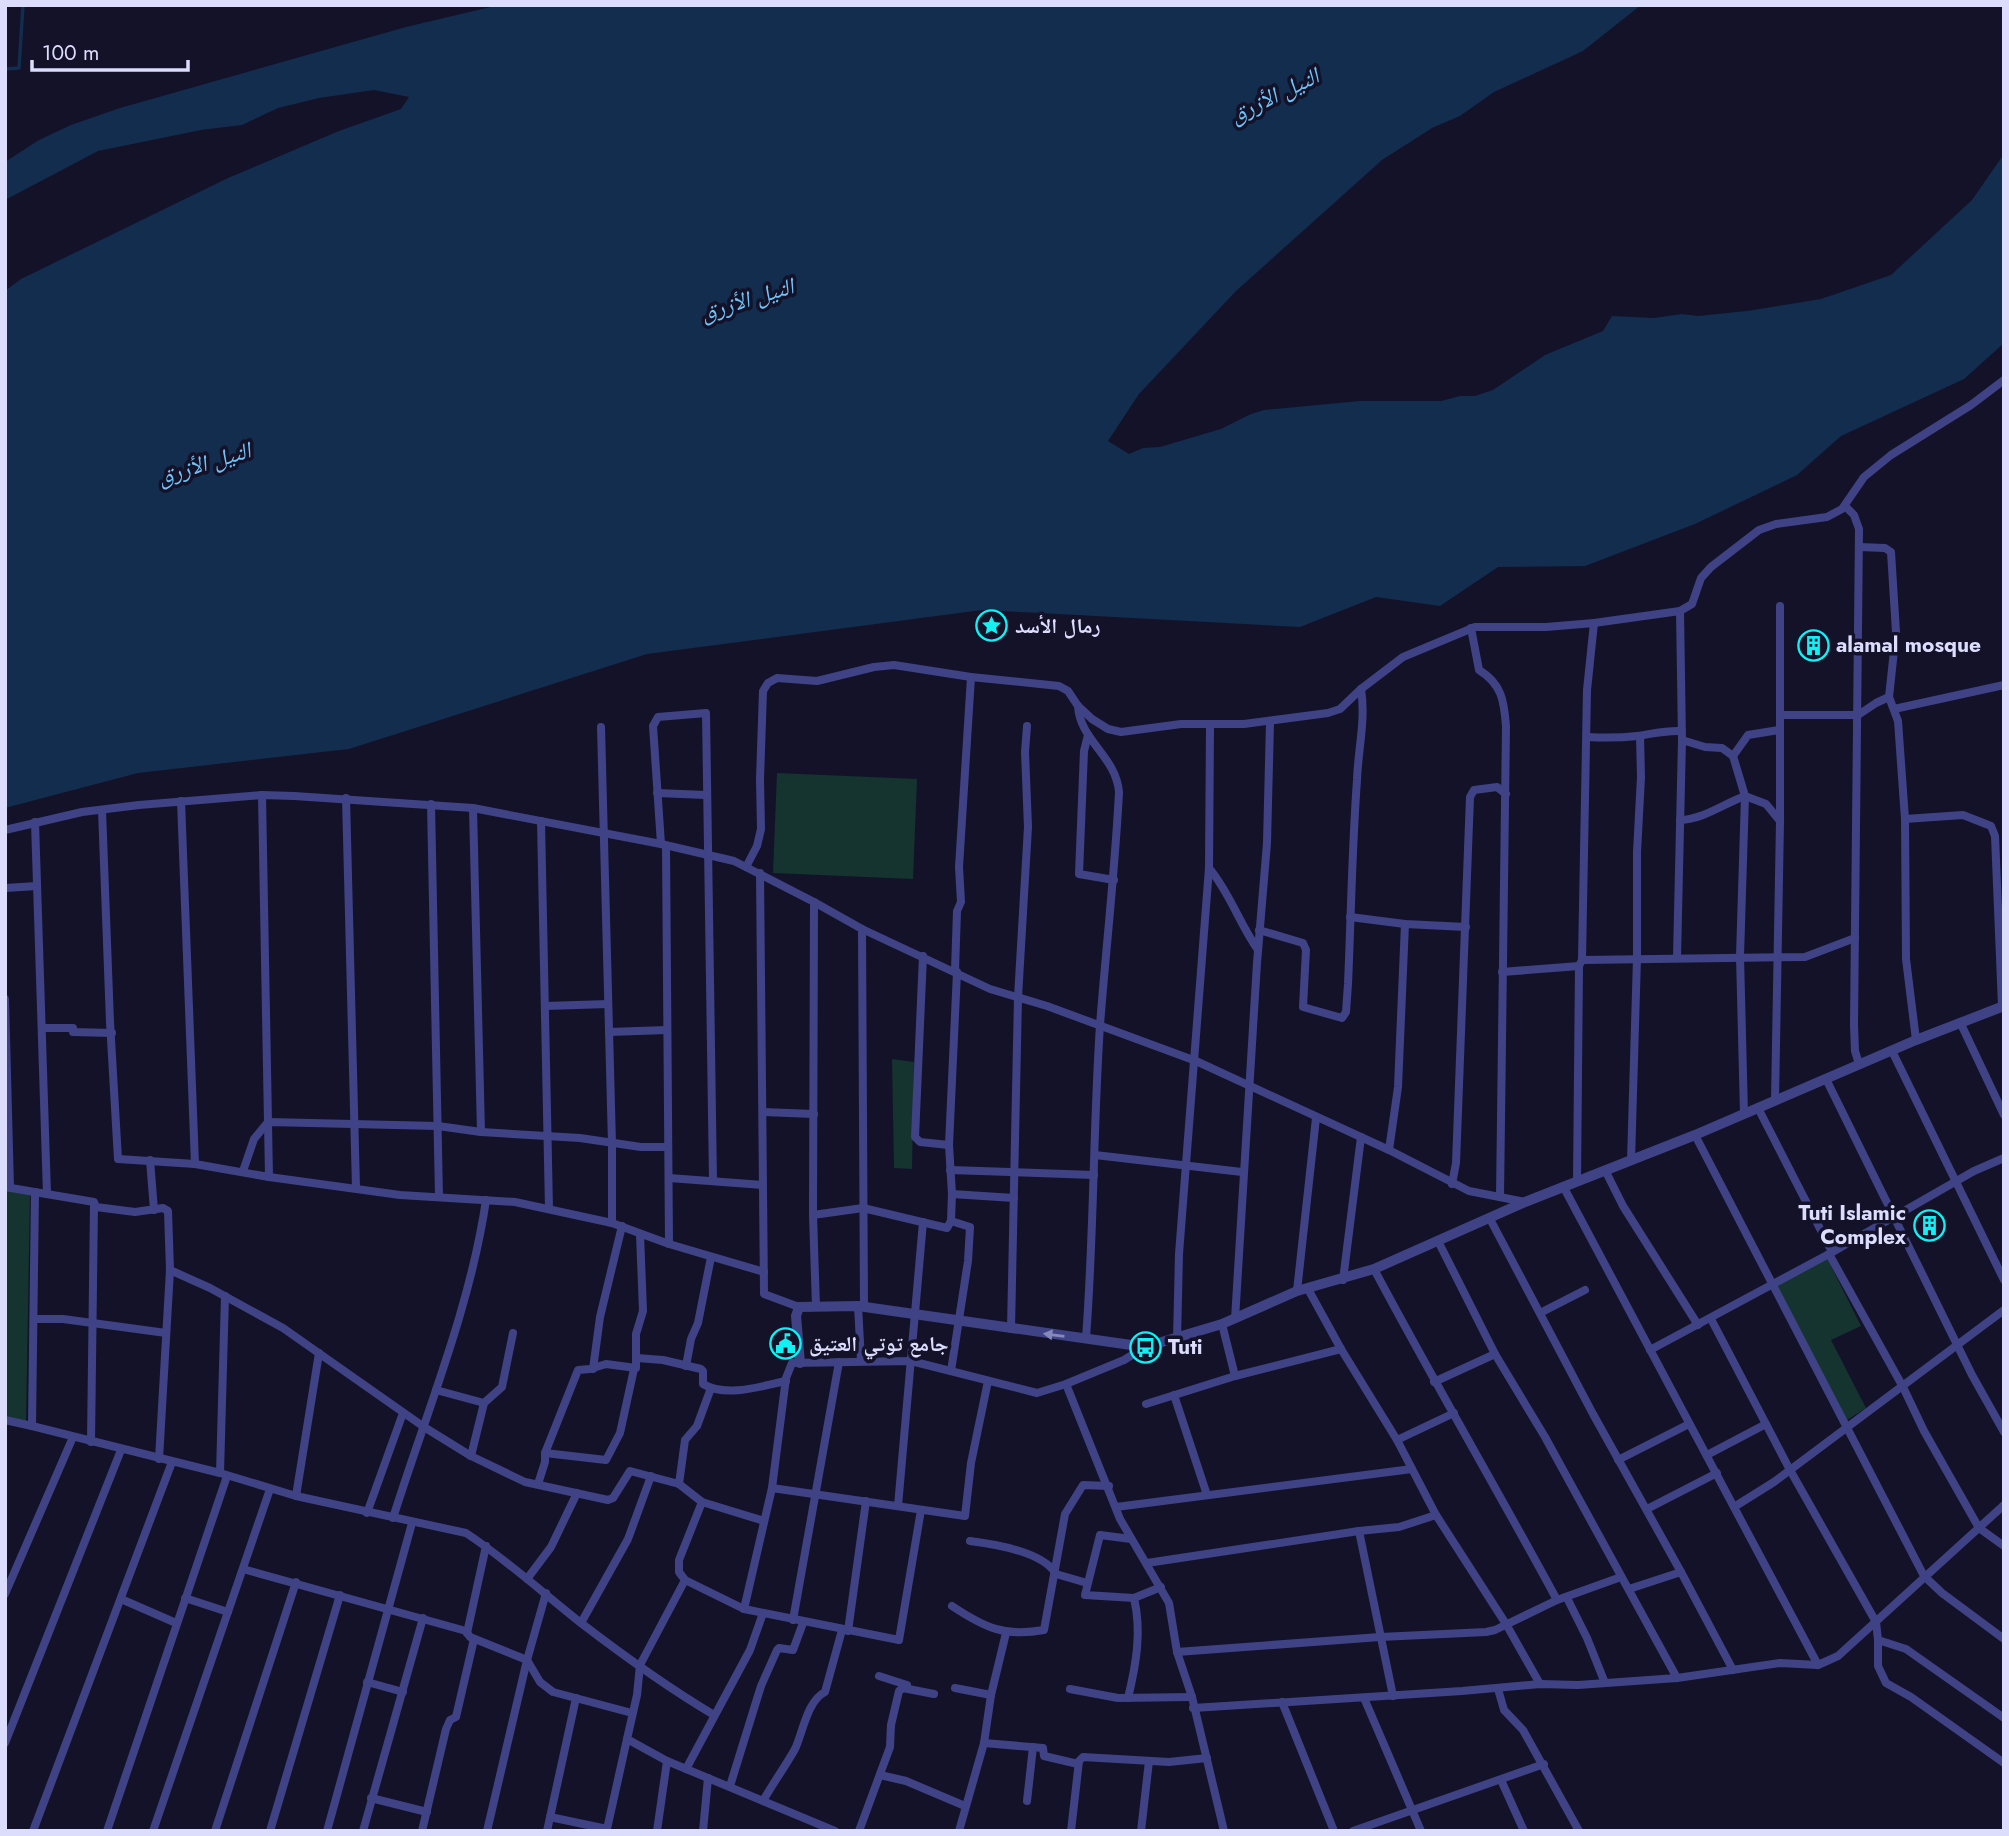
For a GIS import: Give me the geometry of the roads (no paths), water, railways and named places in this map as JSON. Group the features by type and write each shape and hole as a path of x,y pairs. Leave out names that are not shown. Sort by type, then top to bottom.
{"street":[{"path":"746,866 757,846 761,829 763,691 768,683 777,678 817,681 874,667 894,666 1059,686 1068,691 1078,706 1108,729 1121,732 1181,724 1210,726 1270,722 1328,713 1340,709 1403,657 1471,628 1498,625 1546,627 1680,611 1692,604 1701,578 1711,567 1759,530 1776,524 1827,517 1845,506 1864,477 2004,380"},
{"path":"1845,506 1854,515 1860,529 1854,1025 1858,1064"},
{"path":"1859,547 1885,548 1891,552 1896,632 1889,697 1898,721 1905,819 1906,959 1916,1040"},
{"path":"1775,1100 1780,821 1780,606"},
{"path":"1677,957 1682,736 1680,611"},
{"path":"1577,1181 1587,690 1594,623"},
{"path":"1471,628 1479,670 1489,676 1504,699 1506,794 1500,1197"},
{"path":"813,1214 863,1208 947,1228 951,1221 949,1145 957,911 961,902 959,867 971,677"},
{"path":"1894,709 2004,684"},
{"path":"1259,930 1303,943 1306,950 1303,1007 1342,1018 1346,1012 1357,778 1362,735 1361,689"},
{"path":"1780,715 1858,715 1889,697"},
{"path":"1078,706 1079,720 1104,753 1118,779 1114,880 1100,1026 1092,1258 1086,1338"},
{"path":"669,1244 663,845 653,726 659,717 706,713 713,1181"},
{"path":"1235,1319 1242,1172 1259,930 1268,843 1270,722"},
{"path":"1011,1329 1018,997 1028,827 1025,752 1027,726"},
{"path":"1177,1339 1177,1300 1209,868 1210,726"},
{"path":"601,727 612,1223"},
{"path":"1587,737 1640,736 1663,730 1705,747 1722,748 1733,756 1745,796 1740,956 1745,1114"},
{"path":"1733,756 1748,735 1779,730"},
{"path":"1088,735 1084,751 1079,874 1114,880"},
{"path":"1631,1161 1640,736"},
{"path":"1452,1184 1456,1163 1470,797 1474,790 1497,787 1506,794"},
{"path":"657,793 706,795"},
{"path":"262,795 270,1177"},
{"path":"5,830 102,810 262,795 473,808 734,861 862,929 990,989 1196,1061 1389,1150 1469,1191 1525,1202"},
{"path":"1680,820 1696,820 1729,801 1745,796 1766,804 1780,821"},
{"path":"346,799 351,896 356,1188"},
{"path":"181,801 195,1164"},
{"path":"431,804 439,1197"},
{"path":"473,808 481,1132"},
{"path":"102,810 117,1157 122,1160 195,1164 356,1188 515,1202 612,1223 669,1244 764,1272"},
{"path":"744,1609 772,1488 786,1381 792,1363 911,1361 1037,1393 1124,1360 1145,1348 1222,1324 1303,1290 1374,1269 1563,1186 1695,1135 1858,1064 2003,1006 1995,836 1991,826 1963,815 1905,819"},
{"path":"541,821 549,1209"},
{"path":"35,822 47,1194"},
{"path":"1209,868 1224,886 1245,932 1258,950"},
{"path":"760,873 764,1294 799,1307 861,1306 1145,1348"},
{"path":"5,888 37,886"},
{"path":"814,902 813,1214 816,1307"},
{"path":"1350,918 1466,927"},
{"path":"1389,1150 1398,1087 1405,924"},
{"path":"861,1362 862,929"},
{"path":"1502,972 1637,958 1805,957 1855,938"},
{"path":"923,956 915,1137 920,1142 949,1145"},
{"path":"5,999 8,1188 94,1202"},
{"path":"545,1006 608,1004"},
{"path":"1960,1022 2004,1115"},
{"path":"42,1028 112,1033"},
{"path":"609,1032 667,1030"},
{"path":"1892,1051 2004,1280"},
{"path":"1826,1079 1957,1344 2004,1432"},
{"path":"1758,1108 1924,1431 1979,1528 2004,1546"},
{"path":"762,1112 814,1114"},
{"path":"1316,1118 1303,1290 1397,1440 1436,1515 1506,1624 1540,1684"},
{"path":"268,1122 438,1126 481,1132 580,1138 612,1144 668,1147"},
{"path":"243,1171 254,1139 268,1122"},
{"path":"1695,1135 1924,1576 1942,1593 2004,1639"},
{"path":"1343,1280 1361,1137"},
{"path":"1095,1155 1242,1172"},
{"path":"1650,1350 2004,1158"},
{"path":"150,1160 154,1210"},
{"path":"950,1170 1094,1175"},
{"path":"1605,1170 1623,1206 1698,1325"},
{"path":"668,1178 763,1185"},
{"path":"1563,1186 1818,1665"},
{"path":"32,1426 35,1192"},
{"path":"952,1194 1014,1198"},
{"path":"393,1518 436,1390 480,1242 486,1200"},
{"path":"94,1202 96,1207 127,1212 163,1209 168,1211 170,1270 159,1459"},
{"path":"91,1442 94,1202"},
{"path":"1490,1219 1733,1670"},
{"path":"951,1221 970,1227 951,1371"},
{"path":"898,1506 923,1222"},
{"path":"593,1369 600,1317 622,1226"},
{"path":"545,1453 606,1460 620,1433 638,1358 636,1334 643,1311 640,1234"},
{"path":"1438,1241 1495,1354 1545,1437 1677,1678"},
{"path":"686,1366 711,1257"},
{"path":"1374,1269 1434,1382 1454,1413 1557,1600"},
{"path":"170,1270 283,1328 424,1427 471,1456 525,1482 611,1500 630,1471 679,1484 702,1502 764,1521"},
{"path":"1540,1313 1586,1290"},
{"path":"107,1831 224,1475 225,1296"},
{"path":"799,1307 796,1316 800,1363"},
{"path":"1734,1507 1790,1470 2004,1310"},
{"path":"34,1319 63,1319 166,1333"},
{"path":"1711,1319 1790,1470 1876,1622 1878,1666 1886,1683 1911,1697 2004,1763"},
{"path":"1222,1324 1235,1376"},
{"path":"471,1456 484,1403 502,1387 513,1333"},
{"path":"1146,1404 1235,1376 1341,1349"},
{"path":"296,1496 319,1353"},
{"path":"1434,1382 1495,1354"},
{"path":"638,1358 701,1369 703,1384 711,1388 749,1390 786,1381"},
{"path":"793,1620 839,1362"},
{"path":"538,1484 545,1453 578,1370 593,1369 606,1364 634,1369"},
{"path":"772,1488 965,1516 971,1463 988,1381"},
{"path":"1066,1384 1131,1539 1169,1603 1177,1652 1192,1697 1224,1831"},
{"path":"679,1484 685,1440 697,1426 711,1388"},
{"path":"436,1390 484,1403"},
{"path":"1174,1395 1207,1495"},
{"path":"367,1513 403,1413"},
{"path":"1397,1440 1454,1413"},
{"path":"6,1421 224,1475 296,1496 466,1533 667,1687 713,1715"},
{"path":"1618,1460 1689,1424"},
{"path":"1707,1455 1766,1424"},
{"path":"5,1594 73,1437"},
{"path":"5,1743 121,1450"},
{"path":"33,1831 172,1462"},
{"path":"1116,1507 1412,1469"},
{"path":"1647,1509 1717,1474"},
{"path":"581,1623 628,1539 651,1475"},
{"path":"952,1606 982,1625 1006,1633 1045,1630 1064,1519 1083,1485 1109,1486"},
{"path":"153,1831 270,1489"},
{"path":"527,1579 551,1547 577,1493"},
{"path":"763,1801 796,1747 808,1714 825,1692 845,1631 866,1501"},
{"path":"702,1502 680,1560 679,1572 685,1580 744,1609 899,1640 921,1510"},
{"path":"1193,1708 1540,1684 1578,1685 1677,1678 1780,1663 1818,1665 1838,1656 2004,1505"},
{"path":"1147,1563 1399,1527 1436,1515"},
{"path":"327,1831 412,1522"},
{"path":"1359,1531 1393,1696"},
{"path":"1131,1539 1100,1535 1084,1592 1086,1597 1134,1598 1161,1587"},
{"path":"970,1541 1020,1550 1051,1566 1056,1574 1087,1583"},
{"path":"415,1831 424,1822 448,1723 456,1717 486,1546"},
{"path":"243,1569 466,1631 470,1636 527,1660 545,1687 553,1692 632,1713"},
{"path":"1629,1589 1681,1572"},
{"path":"1177,1652 1486,1632 1557,1600 1621,1577"},
{"path":"550,1817 607,1829 640,1665 685,1580"},
{"path":"215,1831 296,1582"},
{"path":"487,1831 527,1660 546,1593"},
{"path":"270,1831 340,1595"},
{"path":"185,1598 228,1612"},
{"path":"1128,1698 1138,1651 1134,1598"},
{"path":"1567,1598 1605,1683"},
{"path":"121,1599 176,1623"},
{"path":"686,1769 750,1650 763,1613"},
{"path":"363,1831 423,1618"},
{"path":"730,1786 761,1686 777,1650 793,1650 803,1622"},
{"path":"959,1831 984,1743 991,1695 1006,1633"},
{"path":"1878,1640 1906,1649 2004,1718"},
{"path":"880,1676 908,1684 907,1688"},
{"path":"367,1682 403,1692"},
{"path":"859,1831 890,1747 891,1725 899,1691 901,1688 907,1688 934,1694"},
{"path":"955,1688 991,1695"},
{"path":"1070,1689 1128,1698 1192,1697"},
{"path":"1498,1689 1504,1710 1523,1730 1579,1831"},
{"path":"547,1831 576,1698"},
{"path":"1364,1698 1421,1831"},
{"path":"1282,1702 1334,1831"},
{"path":"627,1740 667,1761 835,1831"},
{"path":"984,1743 1044,1749 1044,1756 1078,1764"},
{"path":"1027,1801 1033,1747"},
{"path":"1072,1831 1078,1764 1083,1757 1169,1762 1207,1758"},
{"path":"657,1831 667,1761"},
{"path":"1141,1831 1149,1761"},
{"path":"1353,1831 1544,1765"},
{"path":"880,1775 906,1781 965,1806"},
{"path":"703,1831 709,1778"},
{"path":"1501,1780 1524,1831"},
{"path":"371,1798 424,1822"},
{"path":"803,1819 803,1831"}],"water":[{"name":"النيل الأزرق","path":"499,5 1641,5 1583,51 1494,92 1460,116 1432,128 1382,160 1236,291 1139,394 1108,441 1129,454 1143,448 1160,447 1221,429 1264,410 1360,401 1441,401 1460,396 1475,396 1493,390 1545,355 1603,331 1612,316 1654,318 1747,311 1821,299 1891,275 1972,200 2004,154 2004,343 1964,379 1841,436 1797,475 1695,524 1585,566 1498,567 1440,606 1376,597 1300,627 982,610 647,654 349,749 138,773 5,808 5,291 21,279 228,178 339,131 401,109 409,97 374,90 319,98 278,108 242,125 201,130 98,151 5,200 5,162 39,140 71,125 120,108 406,27"}],"waterway":[{"path":"5,69 19,68 23,5"}],"place":[{"name":"رمال الأسد","path":"992,626"},
{"name":"alamal mosque","path":"1813,645"},
{"name":"Tuti Islamic Complex","path":"1929,1225"},
{"name":"جامع توتي العتيق","path":"786,1344"},
{"name":"Tuti","path":"1145,1347"}]}
